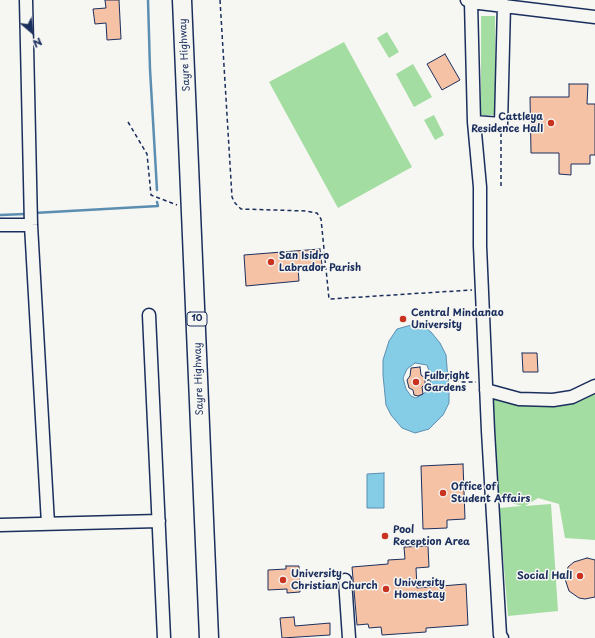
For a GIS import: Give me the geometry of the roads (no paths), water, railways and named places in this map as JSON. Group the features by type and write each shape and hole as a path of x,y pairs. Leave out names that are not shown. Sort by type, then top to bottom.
{"highway":[{"name":"Sayre Highway","path":"182,0 209,638"}],"street":[{"path":"26,0 31,224 48,524"},
{"path":"500,637 486,386 480,187 474,122 469,1 595,17"},
{"path":"474,122 501,124 504,5"},
{"path":"0,225 31,224"},
{"path":"149,315 164,638"},
{"path":"486,386 519,398 553,400 572,397 595,386"},
{"path":"0,525 159,520"},
{"path":"345,580 349,638"}],"water":[{"path":"415,324 423,326 431,332 440,343 446,355 449,403 443,415 429,429 415,433 402,428 391,415 386,405 383,360 389,341 397,329","holes":["415,363 427,365 431,377 430,385 426,392 416,398 411,396 406,389 403,378 407,369"]},
{"path":"384,473 384,508 367,508 367,474"}],"waterway":[{"path":"148,0 150,69 157,190"},
{"path":"34,213 158,206 157,202"},
{"path":"0,215 25,214"}],"place":[{"name":"Cattleya Residence Hall","path":"551,123"},
{"name":"San Isidro Labrador Parish","path":"271,262"},
{"name":"Central Mindanao University","path":"403,319"},
{"name":"Fulbright Gardens","path":"416,382"},
{"name":"Office of Student Affairs","path":"443,493"},
{"name":"Pool Reception Area","path":"385,536"},
{"name":"Social Hall","path":"580,576"},
{"name":"University Christian Church","path":"283,580"},
{"name":"University Homestay","path":"386,589"}]}
